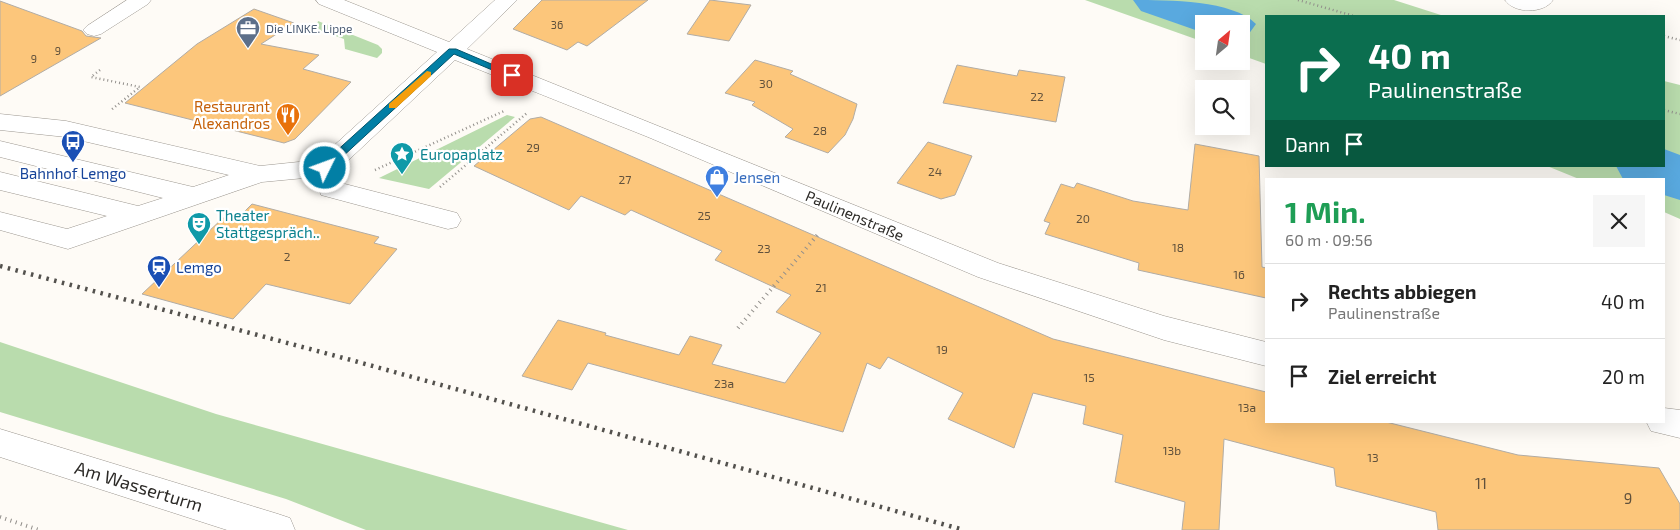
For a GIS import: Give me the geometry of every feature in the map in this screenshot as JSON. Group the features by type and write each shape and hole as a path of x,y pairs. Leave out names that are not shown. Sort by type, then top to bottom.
{"street":[{"path":"94,30 141,0"},
{"name":"Paulinenstraße","path":"326,0 988,270 1164,328 1265,354"},
{"path":"0,221 68,239 136,214 260,174 325,168 507,0"},
{"path":"1516,0 1532,5 1543,0"},
{"path":"0,122 66,128 260,174"},
{"path":"0,143 66,128"},
{"path":"0,149 192,196"},
{"path":"325,168 330,189 448,220"},
{"path":"0,181 136,214"},
{"path":"1665,422 1680,424"},
{"name":"Am Wasserturm","path":"0,443 278,530"}],"path":[{"path":"1298,0 1350,15"},
{"path":"1665,36 1680,40"},
{"path":"100,70 91,77 140,87 110,111"},
{"path":"1665,110 1680,114"},
{"path":"369,172 504,111"},
{"path":"439,187 527,113"},
{"path":"738,328 820,232"},
{"path":"0,517 39,530"}],"green space":[{"path":"1085,0 1394,0 1441,15 1265,15 1265,64 1250,58 1250,15 1195,15 1195,39"},
{"path":"318,21 378,45 382,49 382,53 377,58 345,49 344,39 316,29"},
{"path":"1665,81 1680,85 1680,219 1665,212 1665,178 1577,178 1549,167 1665,167"},
{"path":"507,115 515,117 429,189 379,178"},
{"path":"0,342 216,414 628,530 366,530 286,499 0,412"}],"building":[{"path":"542,0 648,0 587,46 578,42 567,50 513,29"},
{"path":"710,0 751,5 729,41 687,34"},
{"path":"0,1 82,31 86,36 101,38 0,96"},
{"path":"254,9 294,23 261,44 319,55 303,69 351,82 295,139 284,143 125,103 197,44"},
{"path":"755,60 793,71 790,74 857,104 853,119 845,135 828,153 785,137 793,129 752,105 755,102 725,93"},
{"path":"957,65 1017,76 1019,70 1065,77 1056,122 943,103"},
{"path":"541,117 1053,339 1265,392 1265,423 1390,423 1518,455 1659,468 1680,504 1680,530 1438,530 1436,512 1336,486 1334,468 1224,439 1219,530 1182,530 1185,502 1115,482 1123,435 1083,424 1086,406 1033,393 1014,448 948,419 963,393 888,357 880,369 867,363 843,432 588,363 572,390 522,376 558,320 679,355 690,336 722,345 712,364 785,383 821,333 776,312 791,295 715,260 722,251 631,210 625,215 581,196 569,210 474,166 530,119"},
{"path":"928,142 972,156 955,195 941,199 897,183"},
{"path":"1195,144 1259,156 1262,267 1265,268 1265,298 1138,270 1139,263 1045,234 1050,223 1044,221 1061,184 1074,188 1077,183 1133,201 1188,210"},
{"path":"252,204 379,237 374,243 397,249 350,304 266,284 233,319 142,294 223,218 235,221"}],"waterway":[{"path":"1159,0 1203,15"},
{"path":"1650,167 1680,178"}],"railway":[{"path":"0,266 351,360 964,530"}],"slow traffic":[{"path":"392,106 427,74"}],"place":[{"name":"Die LINKE. Lippe","path":"248,49"},
{"name":"Restaurant Alexandros","path":"288,136"},
{"name":"Bahnhof Lemgo","path":"73,163"},
{"name":"Europaplatz","path":"402,175"},
{"name":"Jensen","path":"717,198"},
{"name":"Theater Stattgespräch..","path":"199,245"},
{"name":"Lemgo","path":"159,288"}],"route":[{"path":"325,168 452,50 512,75"}]}
